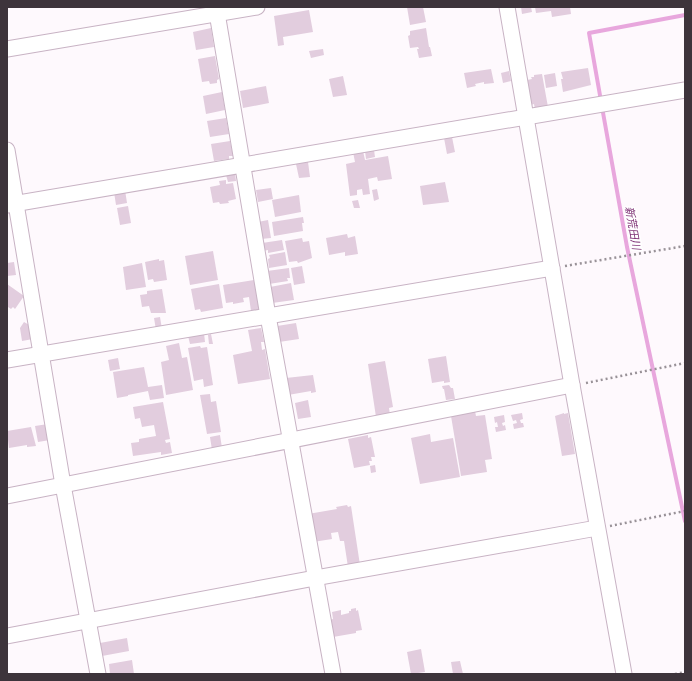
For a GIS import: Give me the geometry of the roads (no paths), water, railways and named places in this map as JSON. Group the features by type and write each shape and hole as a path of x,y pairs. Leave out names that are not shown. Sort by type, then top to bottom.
{"street":[{"path":"7,49 216,10 258,7"},
{"path":"507,7 597,528 624,674"},
{"path":"216,10 268,316 333,674"},
{"path":"11,204 685,90"},
{"path":"7,150 11,204 41,354 63,485 98,674"},
{"path":"7,360 552,268"},
{"path":"7,496 572,385"},
{"path":"7,636 88,622 315,578 597,528"}],"waterway":[{"name":"新荒田川","path":"601,101 589,33 685,15"},
{"name":"新荒田川","path":"602,107 627,247 685,521"}]}
